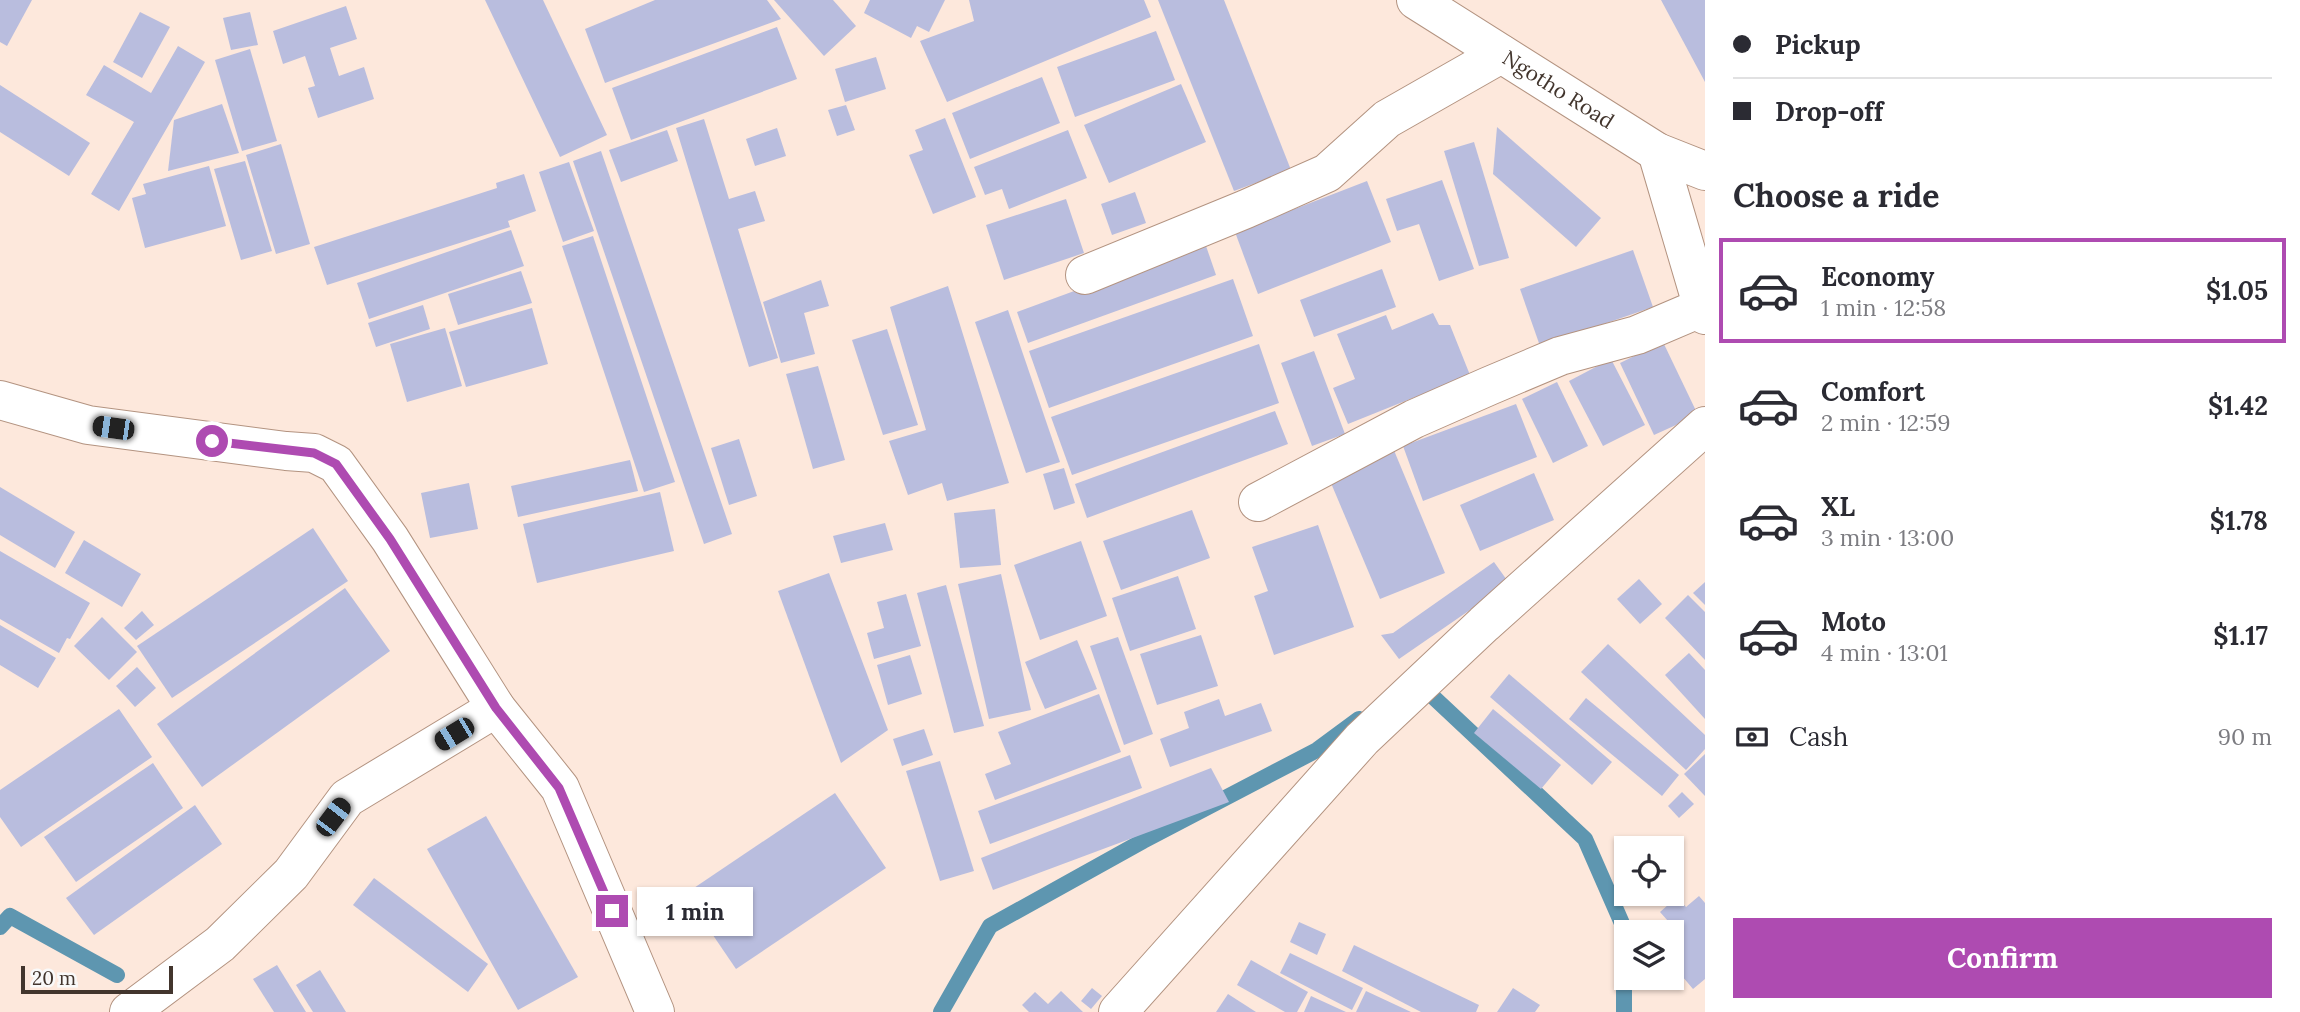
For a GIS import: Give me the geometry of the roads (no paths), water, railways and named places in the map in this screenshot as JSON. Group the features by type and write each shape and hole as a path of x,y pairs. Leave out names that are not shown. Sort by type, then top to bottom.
{"street":[{"name":"Ngotho Road","path":"1416,0 1657,152 1705,171"},
{"path":"1085,275 1327,173 1387,119 1501,54"},
{"path":"1258,502 1414,419 1489,386 1560,356 1637,335 1704,310 1657,152"},
{"path":"0,400 88,425 314,453 336,464 390,539 496,708 559,788 655,1012"},
{"path":"1118,1012 1362,739 1484,624 1705,426"},
{"path":"129,1012 220,944 291,874 347,798 496,708"}],"waterway":[{"path":"1429,693 1585,839 1624,928 1624,1012"},
{"path":"941,1012 990,926 1143,841 1317,750 1359,719"},
{"path":"0,927 10,916 117,975"}]}
